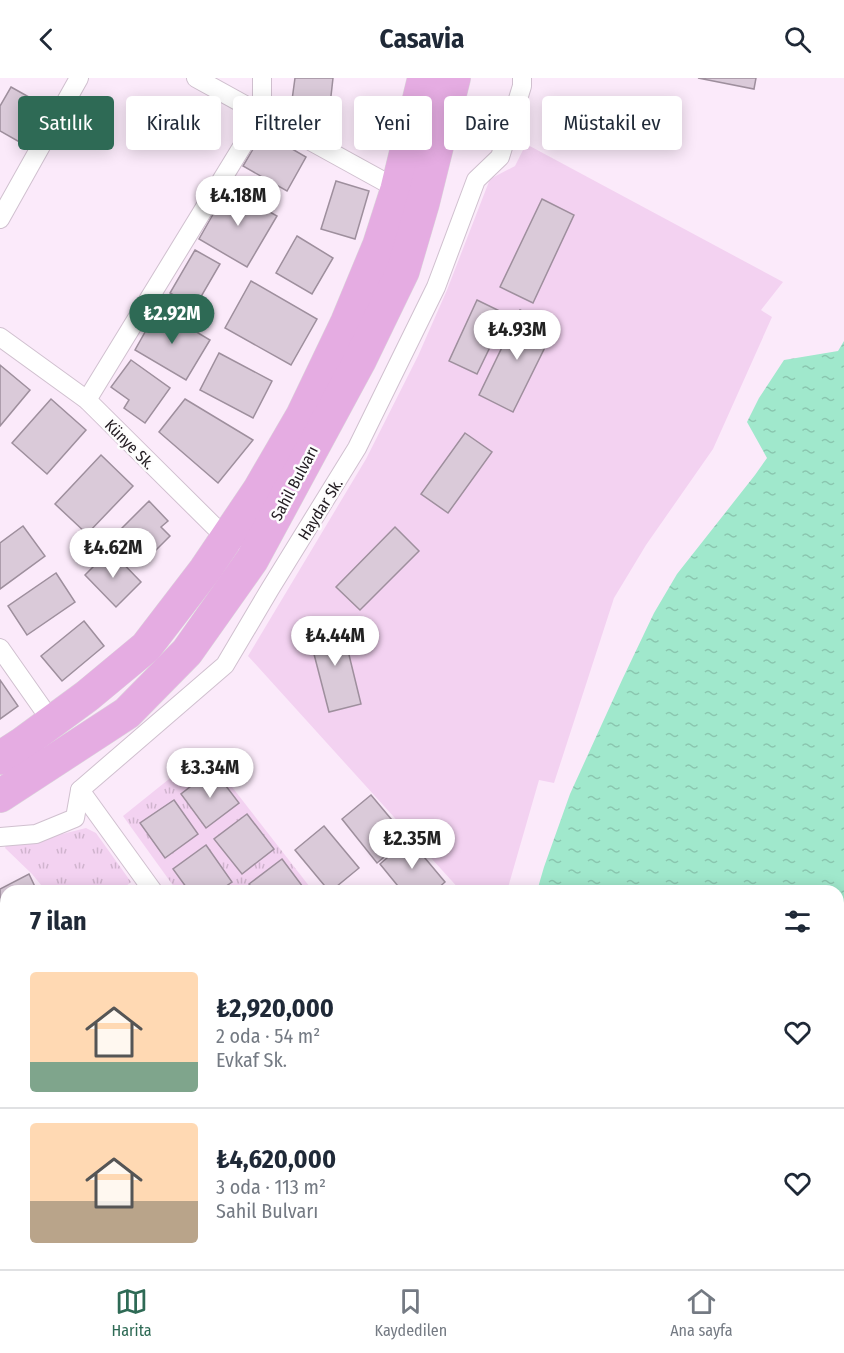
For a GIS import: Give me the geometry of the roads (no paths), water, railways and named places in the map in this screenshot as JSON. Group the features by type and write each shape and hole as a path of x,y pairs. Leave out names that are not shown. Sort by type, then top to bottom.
{"highway":[{"name":"Sahil Bulvarı","path":"0,796 127,712 187,652 252,560 359,362 403,271 424,78"},
{"name":"Sahil Bulvarı","path":"0,758 87,696 146,647 226,539 258,490 307,405 347,322 379,245 410,196 454,78"},
{"path":"0,821 14,810 49,763"}],"street":[{"path":"0,219 79,78"},
{"path":"196,78 233,98"},
{"path":"262,78 262,96"},
{"name":"Haydar Sk.","path":"80,790 225,664 357,448 436,287 476,180 500,157 522,86 522,78"},
{"path":"87,400 240,150"},
{"path":"327,150 410,196"},
{"name":"Künye Sk.","path":"0,337 87,400 226,539 252,560"},
{"path":"0,648 52,722"},
{"path":"0,837 36,834 75,818 80,790"},
{"path":"80,790 149,885"}],"water":[{"path":"844,341 844,885 539,885 570,794 654,613 677,574 767,458 747,422 759,398 784,360 838,351"}]}
